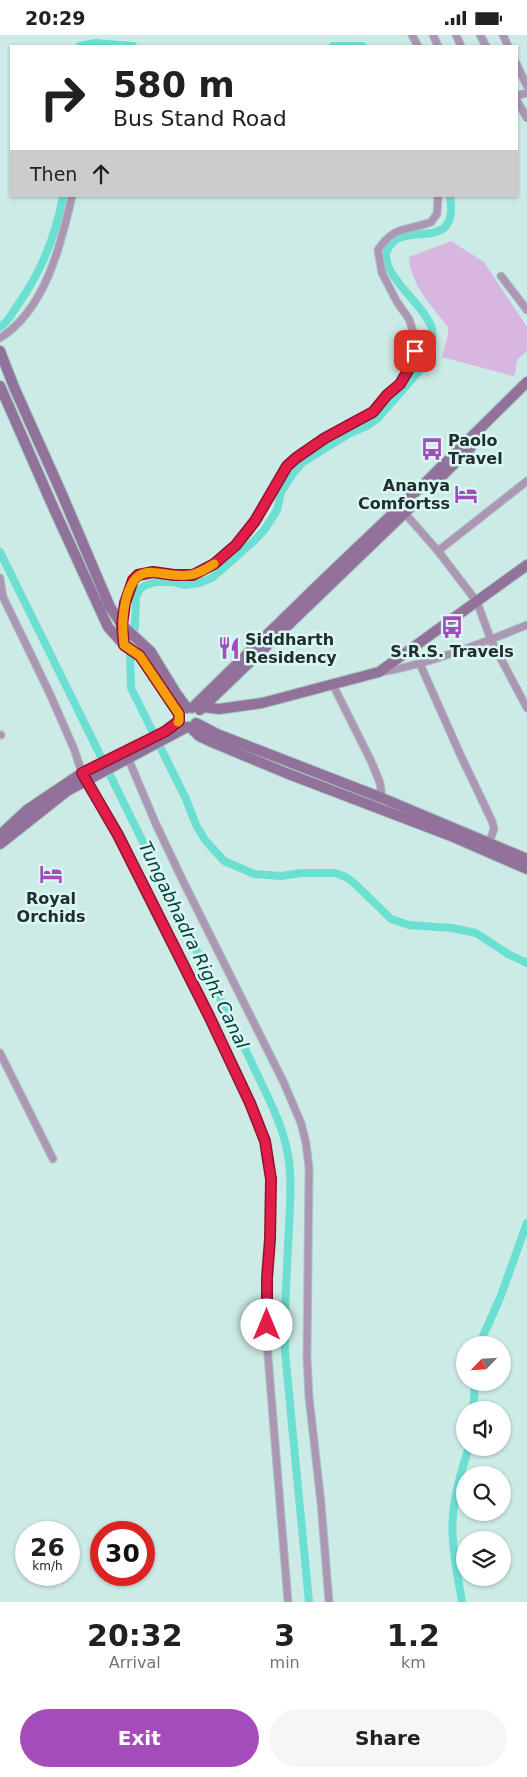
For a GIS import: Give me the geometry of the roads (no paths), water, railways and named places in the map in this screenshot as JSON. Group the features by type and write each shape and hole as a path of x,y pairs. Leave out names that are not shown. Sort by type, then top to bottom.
{"main road":[{"path":"0,351 110,607 124,627 149,649 190,716 199,736 286,773 451,836 527,869"},
{"path":"402,511 527,382"},
{"path":"0,386 108,627 125,646 140,656 190,716 217,734 527,859"},
{"path":"0,835 27,810 86,775 167,734 190,716 322,581 402,511 527,391"},
{"path":"190,716 219,709 262,703 379,672 527,565"},
{"path":"0,844 86,775"}],"street":[{"path":"518,67 527,86"},
{"path":"518,102 527,118"},
{"path":"0,338 16,326 34,302 47,278 56,260 72,197"},
{"path":"125,646 124,627 129,589 133,580 138,575 153,572 193,575 214,564 236,545 255,521 287,466 325,438 373,412 387,395 400,384 410,367 415,351 414,333 409,319 396,302 382,273 378,250 383,242 399,231 409,226 431,222 437,213 438,197"},
{"path":"501,276 527,310"},
{"path":"438,551 527,481"},
{"path":"402,511 438,551 477,602 491,640 527,708"},
{"path":"0,579 3,597 50,694 86,775 209,1016 250,1103 265,1141 271,1179 266,1303 267,1344 288,1602"},
{"path":"379,672 420,664 491,640 527,625"},
{"path":"420,664 492,821 494,829 489,843"},
{"path":"333,685 374,769 380,783 382,799"},
{"path":"122,758 284,1083 294,1104 306,1143 310,1188 307,1293 308,1377 329,1602"},
{"path":"0,1053 53,1159"}],"waterway":[{"path":"85,45 95,43 120,45"},
{"path":"0,327 12,315 40,267 56,225 63,197"},
{"path":"450,197 451,215 446,226 438,231 427,234 404,236 394,241 387,251 386,260 390,270 422,311 432,329 432,346 427,362 378,418 303,462 281,492 277,510 265,529 212,578 186,585 173,582 156,582 140,589 136,597 135,626 130,650 131,688 186,799 196,825 205,840 224,861 254,874 281,876 301,873 335,873 353,882 391,919 409,925 452,928 476,933 508,954 527,963"},
{"name":"Tungabhadra Right Canal","path":"0,552 250,1059 282,1130 290,1173 285,1352 309,1602"},
{"path":"483,1336 500,1298 527,1223"},
{"path":"474,1391 474,1401"},
{"path":"462,1602 455,1564 452,1529 454,1505 466,1456"}],"place":[{"name":"Paolo Travel","path":"432,449"},
{"name":"Ananya Comfortss","path":"466,494"},
{"name":"S.R.S. Travels","path":"452,627"},
{"name":"Siddharth Residency","path":"229,648"},
{"name":"Royal Orchids","path":"51,874"}]}
